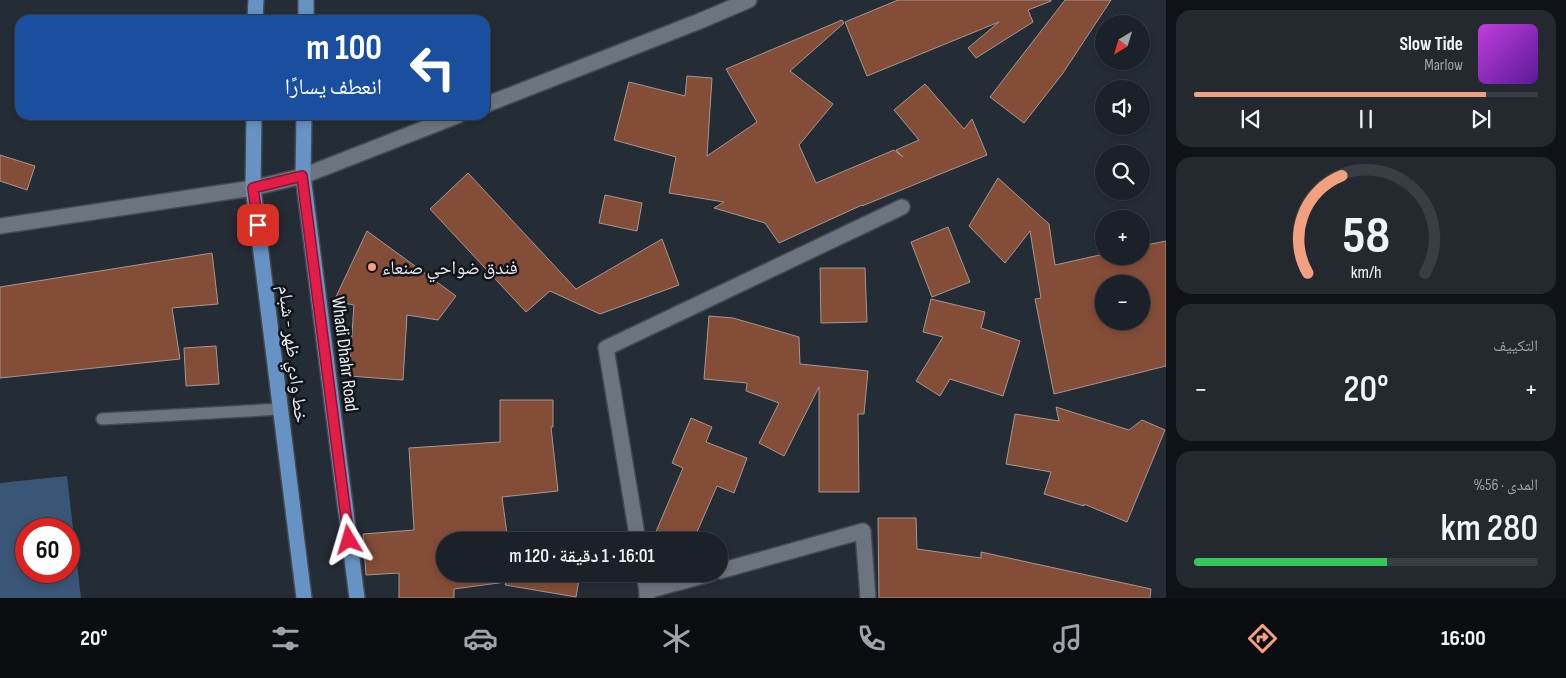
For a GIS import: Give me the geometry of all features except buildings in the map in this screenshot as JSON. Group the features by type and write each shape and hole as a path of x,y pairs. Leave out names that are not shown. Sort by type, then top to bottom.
{"main road":[{"path":"255,15 256,0"},
{"path":"306,0 306,15"},
{"name":"خط وادي ظهر - شبام","path":"254,120 253,188 304,598"},
{"name":"Whadi Dhahr Road","path":"304,120 302,176 357,598"}],"street":[{"path":"490,103 749,0"},
{"path":"0,226 253,188 302,176 446,120"},
{"path":"637,532 606,348 902,207"},
{"path":"728,569 863,531 868,598"},
{"path":"645,582 647,595 686,582"}],"lane":[{"path":"102,418 281,409"}],"shaded area":[{"path":"67,476 72,518 15,518 15,583 79,583 81,598 0,598 0,483"}],"place":[{"name":"فندق ضواحي صنعاء","path":"372,267"}],"route":[{"path":"258,225 253,188 302,176 349,540"}]}
